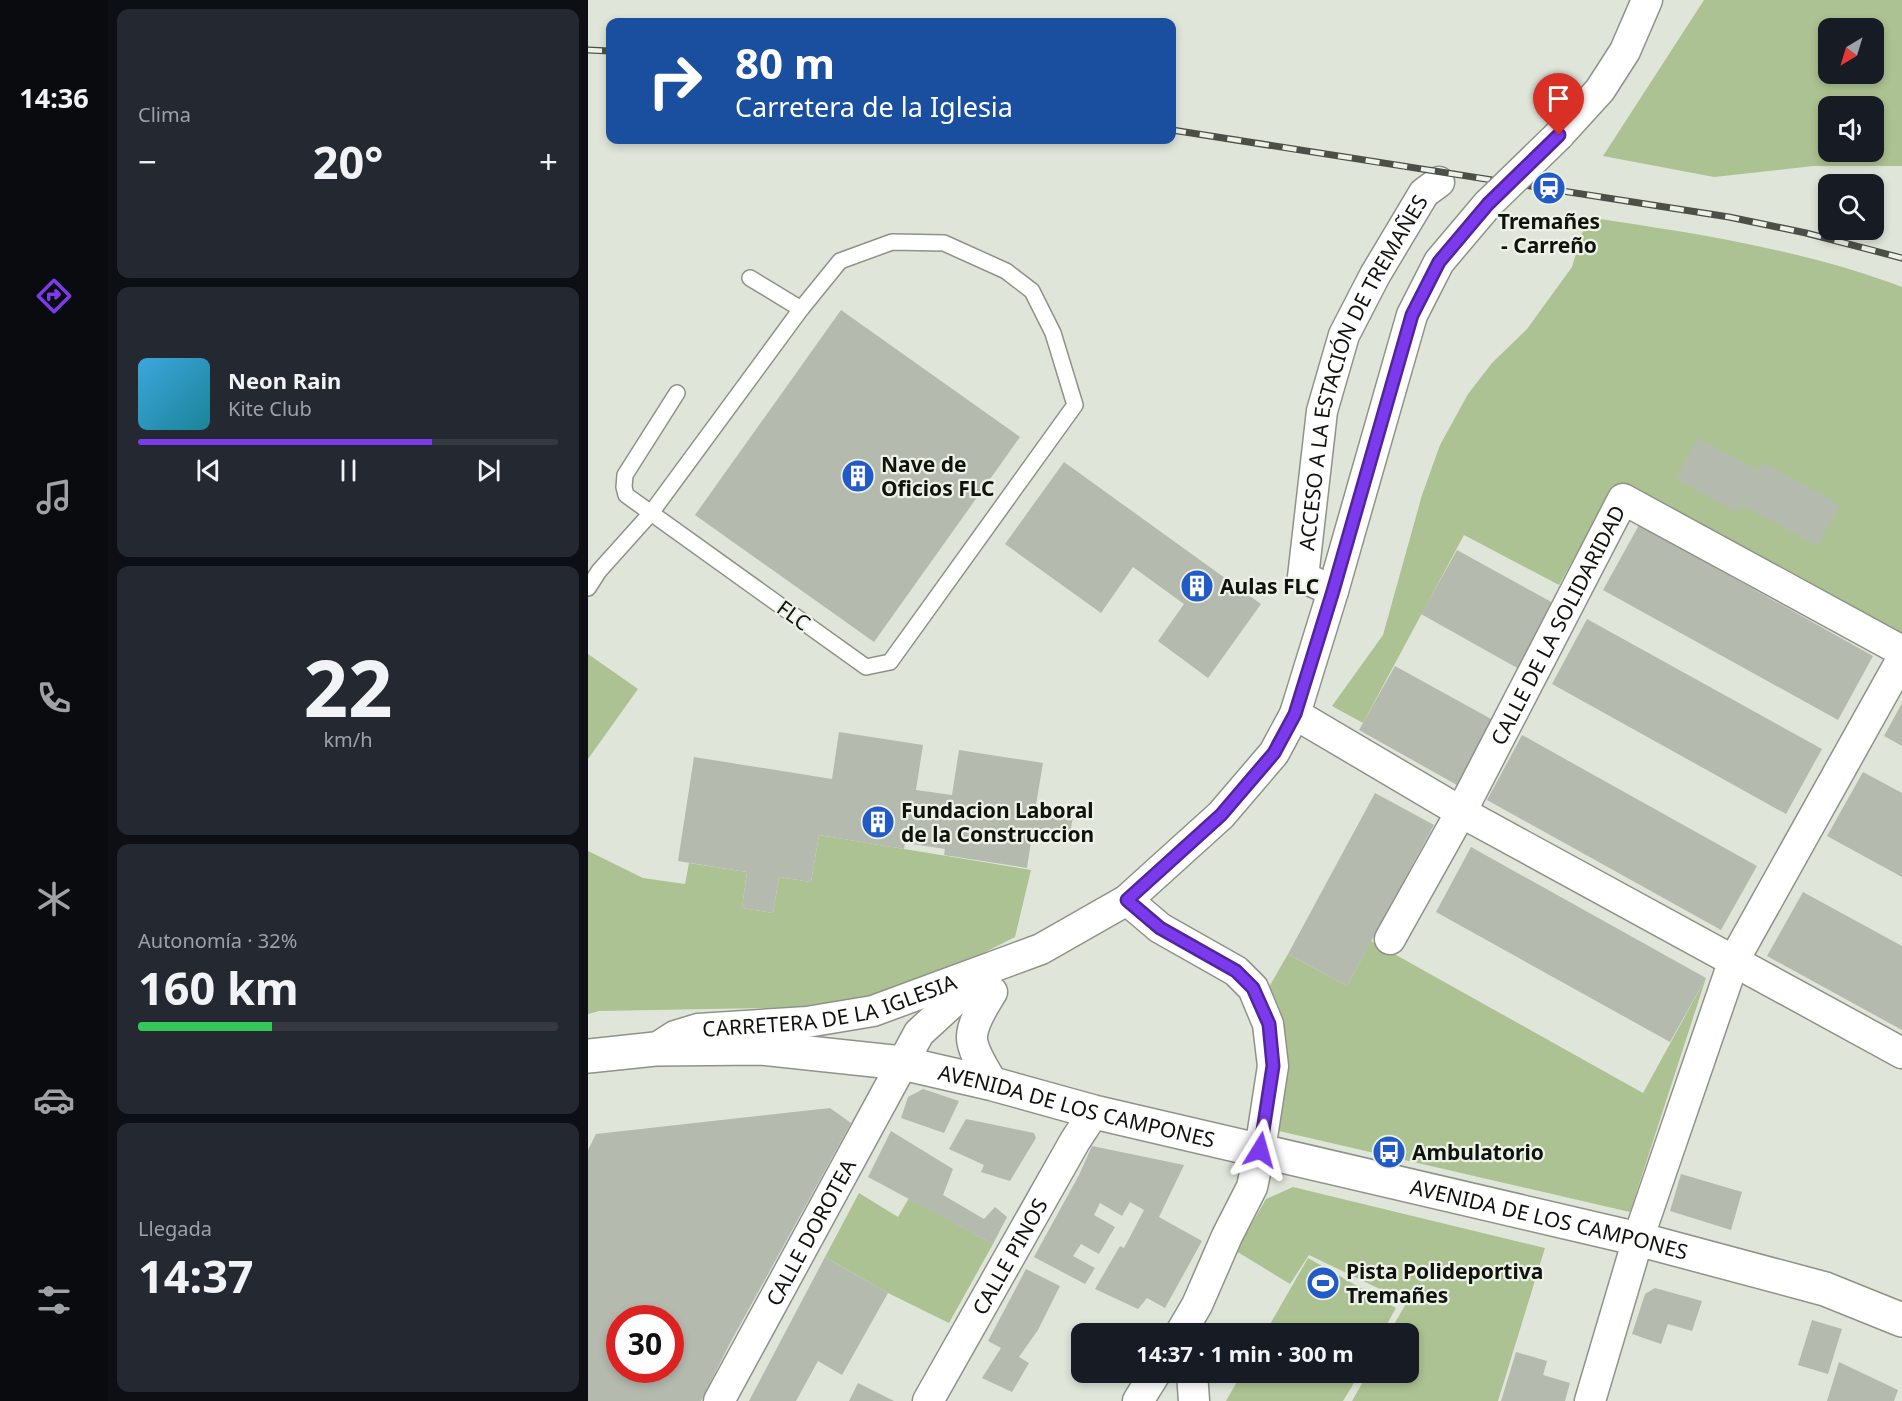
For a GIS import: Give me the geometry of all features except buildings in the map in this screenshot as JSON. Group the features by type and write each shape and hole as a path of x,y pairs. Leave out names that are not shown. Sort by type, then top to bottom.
{"street":[{"name":"CARRETERA DE LA IGLESIA","path":"655,1049 675,1036 698,1029 807,1022 873,1011 1041,949 1127,900 1221,815 1274,753 1295,714 1333,591 1412,315 1439,262 1488,204 1559,135 1600,90 1625,51 1647,0"},
{"name":"ACCESO A LA ESTACIÓN DE TREMAÑES","path":"1333,591 1303,577 1322,411 1344,335 1375,275 1424,193 1438,182"},
{"name":"CALLE DE LA SOLIDARIDAD","path":"1390,939 1461,812 1623,499 1902,651"},
{"path":"1590,1401 1638,1239 1734,960 1902,659"},
{"path":"1295,714 1461,812 1902,1053"},
{"path":"1127,900 1160,928 1236,971 1253,988 1269,1024 1273,1066 1252,1187 1227,1236 1195,1319"},
{"name":"CARRETERA DE LA IGLESIA","path":"902,1064 931,1049 965,1010 992,992 1041,949"},
{"name":"CARRETERA DE LA IGLESIA","path":"902,1064 919,1033 955,1000 1003,963"},
{"name":"CARRETERA DE LA IGLESIA","path":"992,992 981,1011 972,1037 979,1062 993,1084"},
{"name":"AVENIDA DE LOS CAMPONES","path":"588,1056 655,1049 760,1048 902,1064 993,1084 1094,1112 1638,1239 1825,1288 1902,1320"},
{"name":"CALLE DOROTEA","path":"719,1401 902,1064"},
{"name":"CALLE PINOS","path":"928,1401 1094,1112"},
{"path":"1138,1401 1149,1383"},
{"path":"1193,1383 1194,1401"}],"lane":[{"name":"FLC","path":"676,393 625,475 626,495 866,667 890,662 1075,405 1053,333 1032,291 1006,271 944,243 892,242 840,261 801,309"},
{"path":"588,588 599,571 651,513 801,309 750,278"}],"green space":[{"path":"1704,0 1902,0 1902,166 1813,166 1714,177 1603,156"},
{"path":"1587,217 1707,236 1786,252 1826,262 1902,287 1902,644 1614,487 1559,585 1464,535 1363,723 1332,706 1383,635 1422,495 1440,445 1468,394 1492,363 1527,329 1572,267"},
{"path":"588,654 638,689 588,759"},
{"path":"819,835 1031,870 1015,937 920,985 823,1007 599,1011 588,1014 588,851 643,878 685,884 689,863 747,872 742,908 773,913 779,877 811,882"},
{"path":"1371,941 1643,1093 1706,978 1630,1212 1279,1131 1283,1056 1269,987 1288,954 1347,986"},
{"path":"1293,1187 1545,1248 1498,1401 1352,1401 1362,1383 1419,1383 1419,1323 1395,1323 1407,1302 1309,1255 1290,1284 1236,1251 1266,1199"},
{"path":"859,1193 898,1217 909,1198 993,1244 949,1323 888,1293 825,1257"},
{"name":"Pista Polideportiva Tremañes","path":"1308,1258 1396,1308 1388,1323 1271,1323"},
{"path":"1236,1383 1354,1383 1343,1401 1226,1401"}],"railway":[{"path":"588,50 606,51"},
{"path":"1176,131 1729,217 1806,233 1902,258"}],"place":[{"name":"Tremañes - Carreño","path":"1549,188"},
{"name":"Nave de Oficios FLC","path":"858,476"},
{"name":"Aulas FLC","path":"1197,586"},
{"name":"Fundacion Laboral de la Construccion","path":"878,822"},
{"name":"Ambulatorio","path":"1389,1152"},
{"name":"Pista Polideportiva Tremañes","path":"1323,1283"}],"route":[{"path":"1260,1150 1273,1066 1269,1024 1253,988 1236,971 1160,928 1127,900 1221,815 1274,753 1295,714 1333,591 1412,315 1439,262 1488,204 1559,135"}]}
